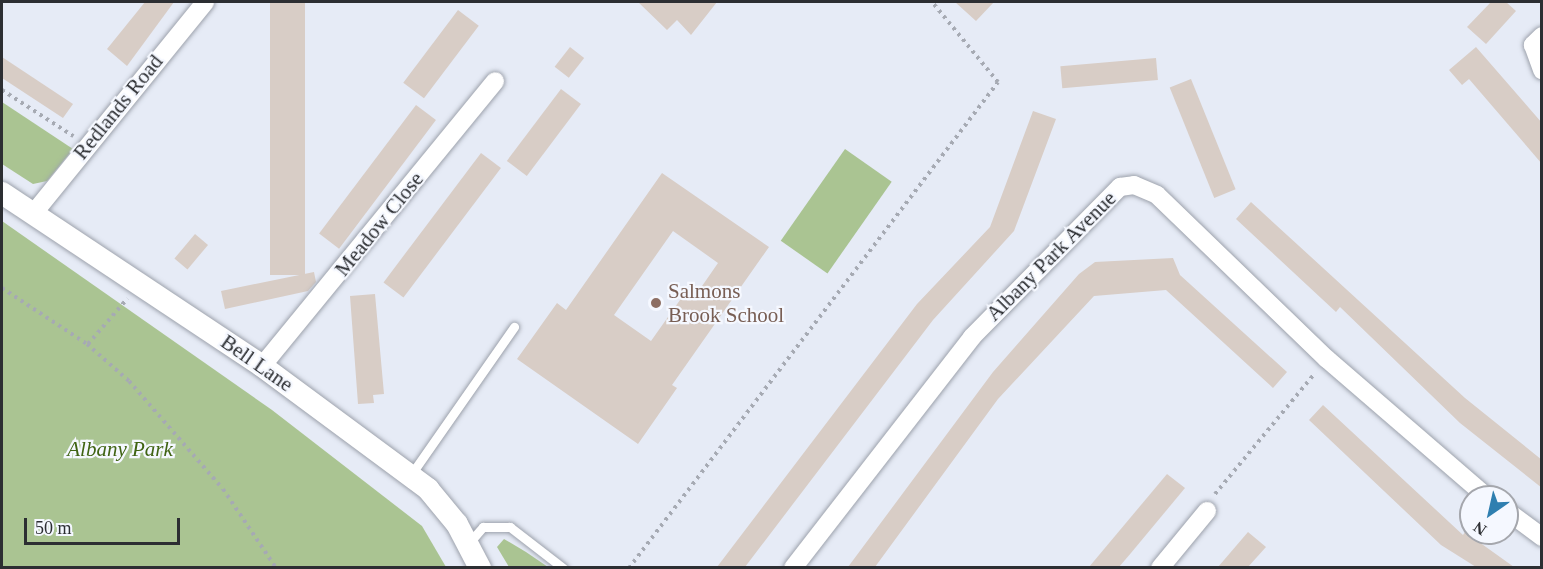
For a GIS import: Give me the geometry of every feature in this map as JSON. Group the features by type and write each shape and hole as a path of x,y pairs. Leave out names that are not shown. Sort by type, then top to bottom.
{"street":[{"name":"Redlands Road","path":"33,213 86,145 205,2"},
{"path":"1542,36 1533,45 1542,70"},
{"name":"Meadow Close","path":"262,366 495,81"},
{"name":"Albany Park Avenue","path":"794,567 972,337 1120,187 1134,185 1157,195 1327,359 1474,485"},
{"name":"Bell Lane","path":"2,193 262,366 410,476 436,497 468,544 480,567"},
{"path":"1160,567 1208,511"},
{"path":"1519,520 1542,537"}],"lane":[{"path":"410,476 513,327"},
{"path":"468,544 483,527 510,526 563,567"}],"path":[{"path":"629,567 998,81 932,2"},
{"path":"2,90 86,145"},
{"path":"87,345 139,284"},
{"path":"2,288 87,345 187,446 256,533 276,567"},
{"path":"1208,511 1220,485 1327,359"}],"green space":[{"path":"2,102 73,149 47,181 33,184 2,164"},
{"path":"845,149 892,182 827,273 781,241"},
{"name":"Albany Park","path":"2,221 272,410 422,526 446,567 2,567"},
{"path":"504,539 548,567 509,567 497,547"}],"building":[{"path":"145,2 174,2 127,66 107,49"},
{"path":"270,2 305,2 305,275 270,275"},
{"path":"638,2 717,2 691,35 677,20 667,30"},
{"path":"955,2 994,2 976,21"},
{"path":"1491,2 1506,2 1516,11 1486,44 1467,27"},
{"path":"458,10 479,26 424,98 403,83"},
{"path":"570,47 584,58 569,78 555,67"},
{"path":"1476,47 1542,123 1542,164 1469,79 1462,85 1449,70"},
{"path":"2,57 73,104 63,118 2,78"},
{"path":"1156,58 1158,80 1062,88 1060,66"},
{"path":"1191,79 1236,189 1214,198 1170,88"},
{"path":"561,89 581,104 527,176 507,161"},
{"path":"416,105 436,120 339,249 319,234"},
{"path":"1033,111 1056,119 1014,231 933,320 745,567 717,567 917,304 990,227"},
{"path":"481,153 501,168 403,297 384,282"},
{"path":"662,173 769,247 672,385 677,388 638,444 517,359 557,303 566,310","holes":["673,231 718,263 700,289 692,283 651,341 614,315"]},
{"path":"1251,202 1465,398 1542,460 1542,488 1460,423 1340,307 1336,312 1236,219"},
{"path":"195,234 208,245 187,269 174,259"},
{"path":"1173,258 1180,275 1287,372 1273,388 1166,290 1094,296 998,399 875,567 848,567 993,372 1079,274 1095,262"},
{"path":"314,272 316,282 308,291 225,309 221,291"},
{"path":"375,294 384,394 373,395 374,403 358,404 350,296"},
{"path":"1323,405 1459,531 1459,545 1483,545 1514,567 1476,567 1441,545 1309,420"},
{"path":"1167,474 1185,488 1131,553 1119,567 1089,567"},
{"path":"1248,532 1266,547 1248,567 1218,567"}],"place":[{"name":"Salmons Brook School","path":"656,303"}]}
